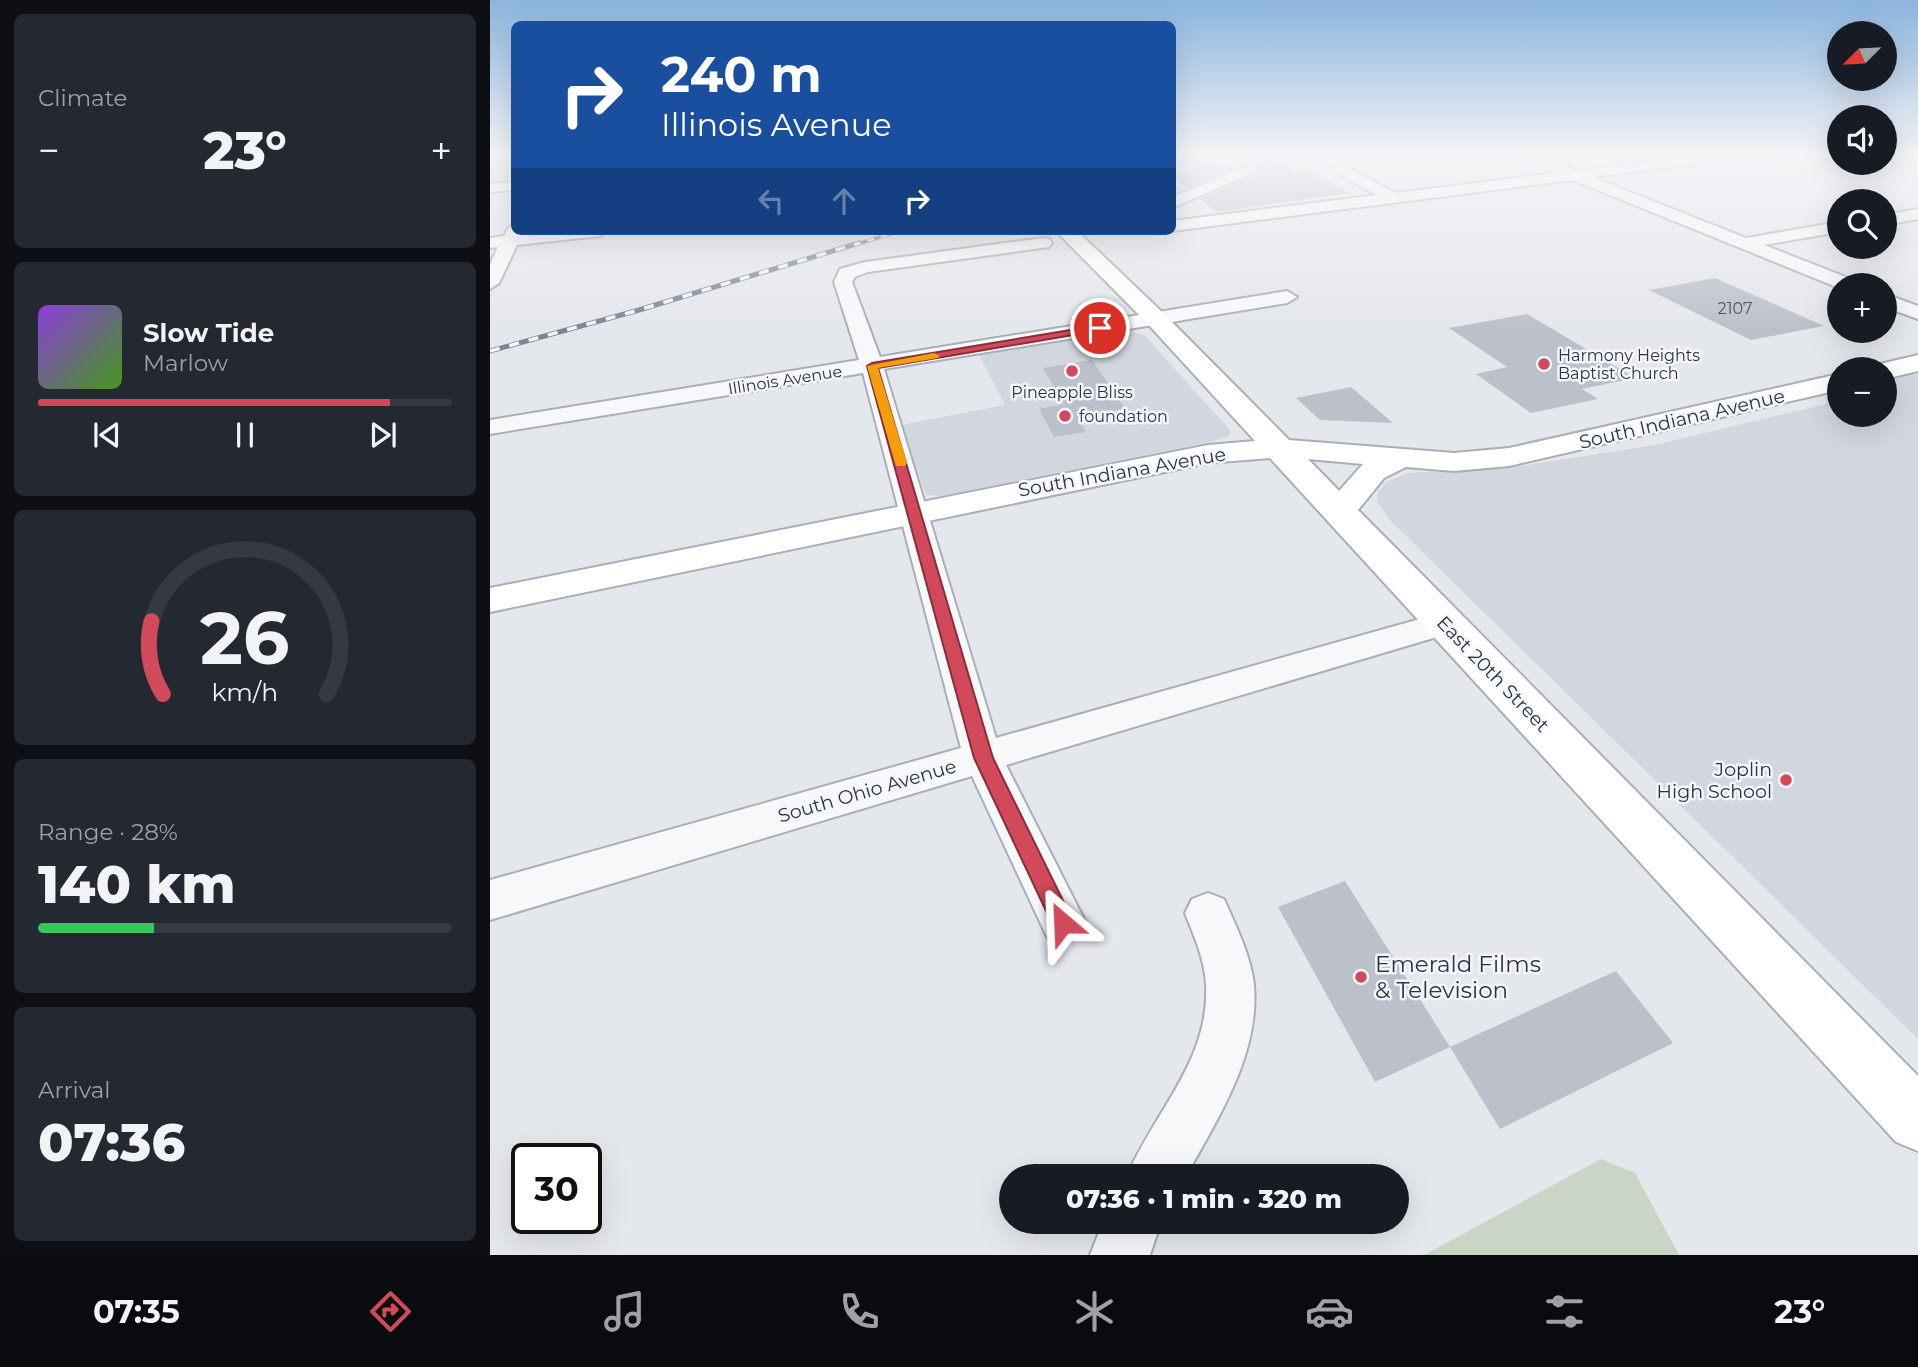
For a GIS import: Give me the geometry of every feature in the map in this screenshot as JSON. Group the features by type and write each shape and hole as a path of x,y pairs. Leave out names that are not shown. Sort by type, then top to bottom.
{"street":[{"path":"1176,226 1292,212"},
{"path":"1665,212 1827,276"},
{"path":"1897,218 1918,214"},
{"path":"1744,243 1827,229"},
{"name":"East 20th Street","path":"1070,235 1155,318 1918,1120"},
{"path":"490,243 513,236"},
{"path":"490,283 513,236"},
{"path":"1043,243 865,267 847,273 843,282 872,366 915,512 983,758 1063,923"},
{"name":"Illinois Avenue","path":"490,427 1287,297"},
{"path":"1897,305 1918,313"},
{"path":"1897,368 1918,363"},
{"name":"South Indiana Avenue","path":"490,600 1208,454 1279,448 1454,462 1529,455 1827,385"},
{"path":"1339,512 1373,471 1402,457"},
{"name":"South Ohio Avenue","path":"490,900 1445,624"},
{"path":"1162,1164 1192,1114 1230,1021 1230,984 1221,947 1208,914"},
{"path":"1120,1255 1128,1234"}],"shaded area":[{"path":"1130,331 1144,335 1230,430 1229,436 941,496 926,495 901,425 1005,405 979,355"},
{"name":"Joplin High School","path":"1918,373 1918,1039 1391,521 1377,501 1378,492 1387,482 1407,473 1514,467 1655,445 1826,404 1827,396 1827,427 1897,427 1897,378"}],"green space":[{"path":"1601,1159 1635,1173 1679,1255 1424,1255"}],"building":[{"path":"1715,278 1824,326 1751,340 1649,290"},
{"name":"Harmony Heights Baptist Church","path":"1527,314 1635,378 1582,389 1598,399 1531,413 1476,374 1507,367 1449,328"},
{"path":"1092,360 1125,408 1079,420 1086,432 1054,437 1039,409 1064,404 1043,368"},
{"path":"1351,387 1393,423 1320,420 1296,398"},
{"name":"Emerald Films & Television","path":"1345,881 1450,1047 1375,1082 1278,907"},
{"path":"1616,971 1673,1043 1500,1129 1450,1047"}],"railway":[{"path":"854,245 887,235"},
{"path":"490,351 639,310 859,243"}],"slow traffic":[{"path":"901,463 872,366 934,356"}],"place":[{"name":"Harmony Heights Baptist Church","path":"1544,364"},
{"name":"Pineapple Bliss","path":"1072,371"},
{"name":"foundation","path":"1065,416"},
{"name":"Joplin High School","path":"1786,780"},
{"name":"Emerald Films & Television","path":"1361,977"}],"route":[{"path":"1063,923 983,758 872,366 1100,328"}]}
